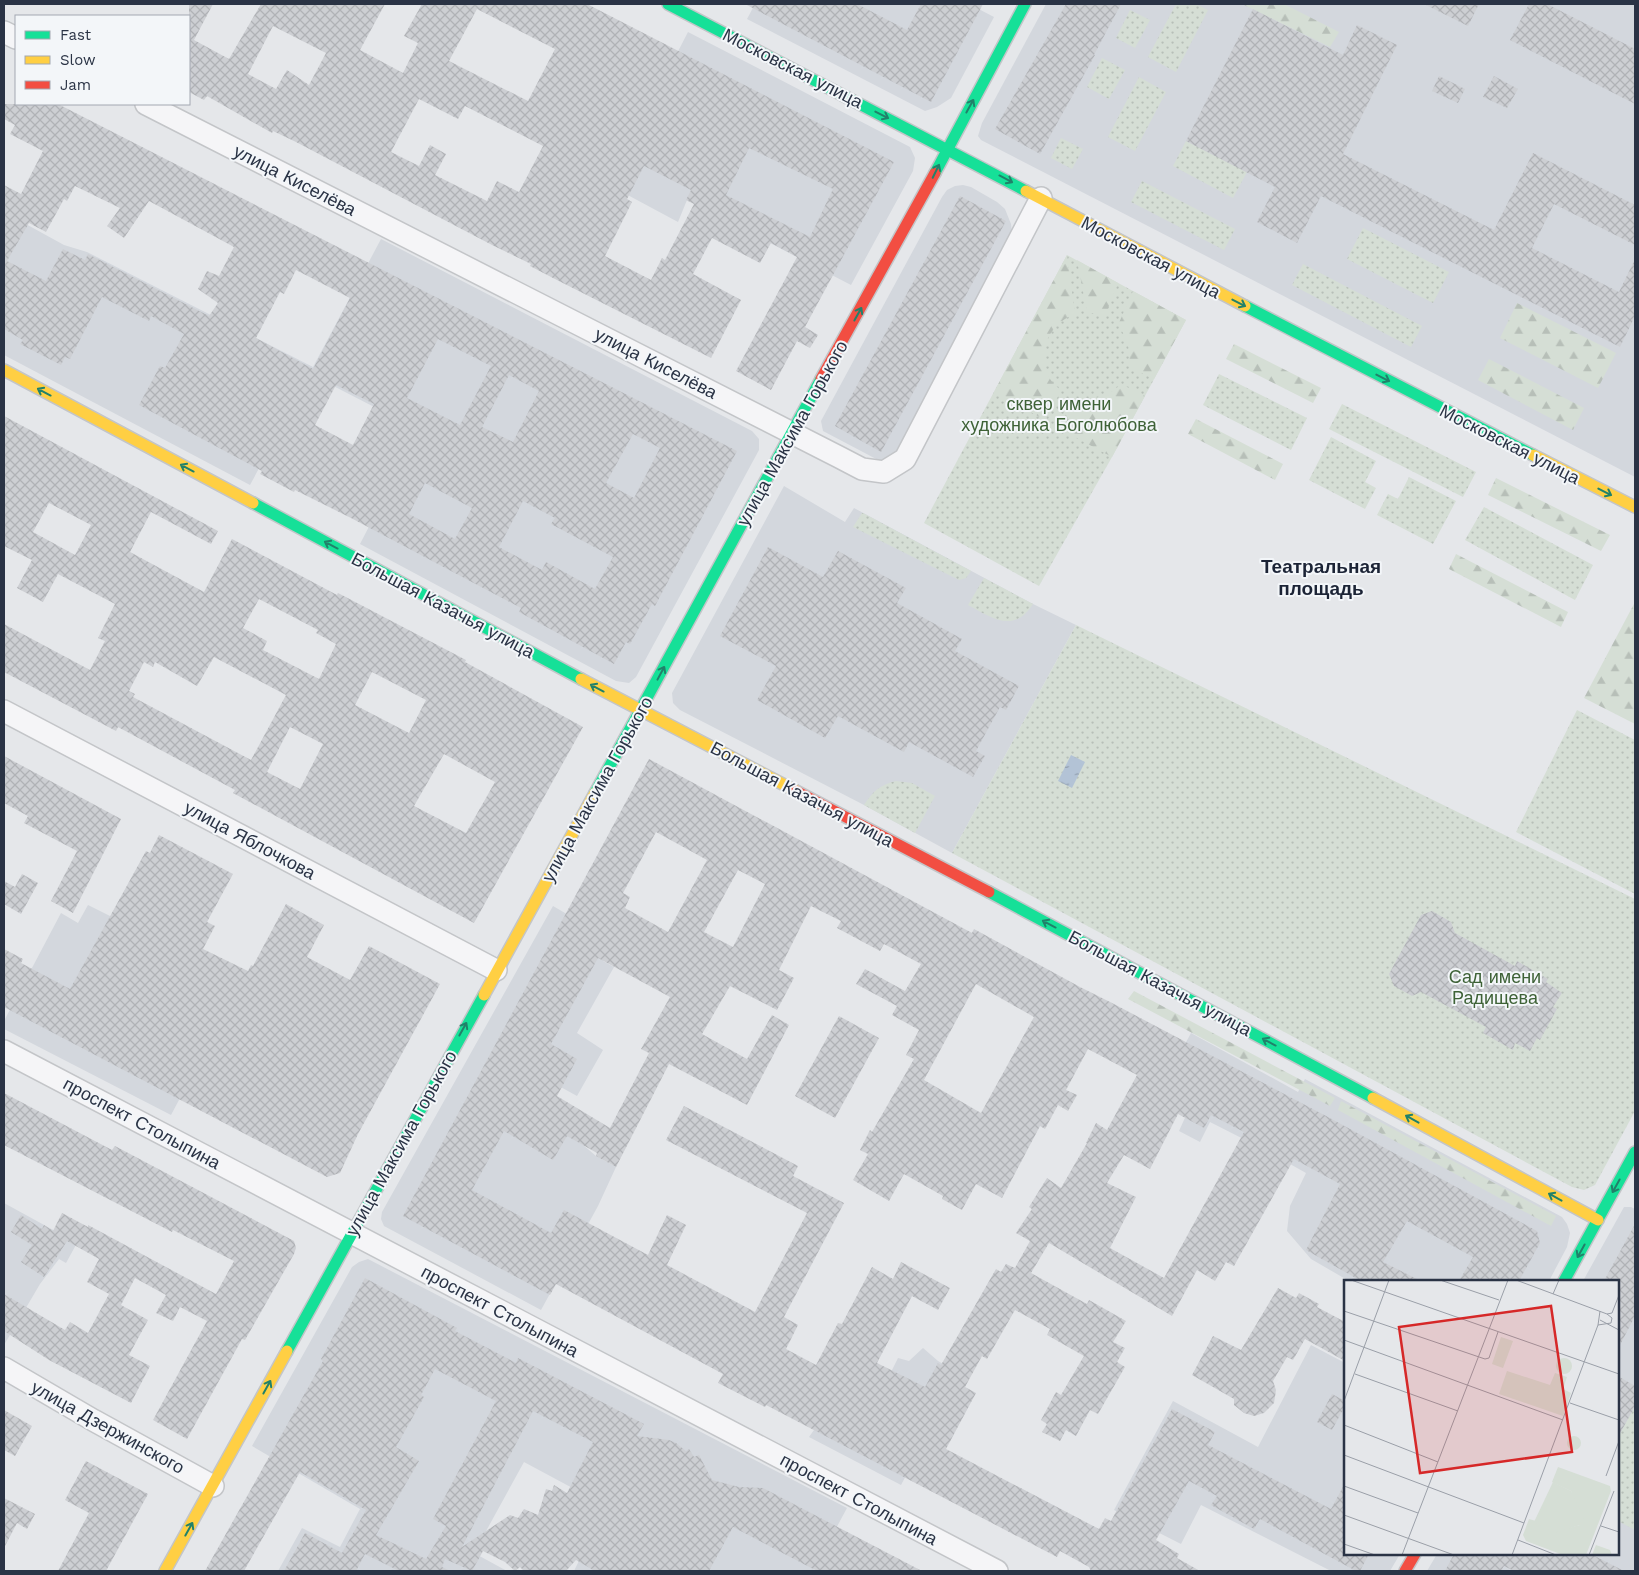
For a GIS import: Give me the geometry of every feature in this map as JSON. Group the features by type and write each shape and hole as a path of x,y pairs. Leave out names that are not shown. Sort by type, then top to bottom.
{"street":[{"name":"Московская улица","path":"668,4 1041,198 1241,305 1635,507"},
{"name":"улица Максима Горького","path":"165,1571 641,710 791,433 934,177 947,149 1025,4"},
{"name":"улица Киселёва","path":"148,105 862,469 884,472 905,459 1041,198"},
{"name":"Большая Казачья улица","path":"4,370 641,710 1131,967 1598,1220"},
{"name":"улица Яблочкова","path":"4,711 496,970"},
{"name":"проспект Столыпина","path":"4,1051 997,1571"},
{"path":"1565,1280 1635,1152"},
{"name":"улица Дзержинского","path":"4,1368 93,1420 213,1486"},
{"path":"1405,1571 1413,1555"}],"shaded area":[{"path":"755,4 969,4 994,17 951,98 937,107 925,111 747,19"},
{"path":"1046,4 1635,4 1635,477 981,140 978,136 982,123"},
{"path":"688,32 910,147 915,158 913,171 851,285 687,200 678,222 609,185"},
{"path":"963,185 971,187 997,202 1005,209 1011,224 1012,233 899,449 891,456 880,461 823,431 821,421 942,197 947,190"},
{"path":"4,212 64,245 87,252 313,367 381,239 752,431 759,439 759,450 636,677 629,683 616,681 360,544 419,430 310,374 250,485 4,355"},
{"path":"784,486 845,522 854,508 1076,625 952,853 864,805 680,710 673,703 672,693"},
{"path":"88,905 242,982 171,1115 4,1029 4,1021 61,913 78,923"},
{"path":"553,906 613,941 603,961 614,967 577,1033 603,1050 577,1096 548,1080 582,1144 596,1156 616,1167 598,1206 541,1310 384,1226 381,1219 382,1212"},
{"path":"1191,1033 1298,1092 1305,1079 1562,1217 1570,1233 1567,1247 1550,1280 1347,1280 1311,1259 1287,1231 1290,1206 1306,1173 1210,1122 1200,1142 1179,1131 1188,1111 1162,1087"},
{"path":"4,1203 77,1243 66,1263 59,1259 40,1284 4,1345"},
{"path":"1624,1207 1635,1209 1635,1571 1427,1571 1436,1555 1619,1555 1619,1280 1584,1280"},
{"path":"368,1259 847,1508 813,1571 574,1571 606,1506 524,1462 474,1553 507,1571 278,1571 302,1528 340,1547 360,1509 252,1446 352,1267"},
{"path":"1311,1345 1344,1362 1344,1555 1399,1555 1390,1571 1331,1571 1201,1505 1181,1544 1114,1510 1173,1401 1258,1447"},
{"path":"923,1348 938,1361 960,1374 901,1485 809,1437 814,1430 891,1372 898,1358 909,1361"}],"green space":[{"path":"1176,4 1196,4 1208,10 1176,72 1148,57"},
{"path":"1242,4 1284,4 1339,32 1330,47"},
{"path":"1130,10 1150,20 1135,48 1116,38"},
{"path":"1102,58 1125,70 1109,99 1087,87"},
{"path":"1139,77 1166,92 1135,151 1108,137"},
{"path":"1061,138 1083,149 1072,169 1051,158"},
{"path":"1186,141 1247,172 1233,198 1173,166"},
{"path":"1142,181 1235,229 1224,250 1131,202"},
{"path":"1363,228 1449,272 1433,303 1347,259"},
{"name":"сквер имени художника Боголюбова","path":"1067,255 1186,320 1039,586 924,523"},
{"path":"1067,255 1075,314 1058,325 1047,340 1044,359 1046,369 1051,381 1061,391 1045,420 994,392"},
{"path":"1077,260 1118,283 1105,316 1087,312"},
{"path":"1303,264 1422,326 1411,347 1292,285"},
{"path":"1133,291 1186,320 1154,379 1129,367 1130,355 1128,345 1118,325"},
{"path":"1517,303 1616,353 1598,388 1500,338"},
{"path":"1234,344 1321,388 1313,403 1226,359"},
{"path":"1489,359 1584,408 1573,430 1478,380"},
{"path":"1219,374 1307,418 1291,450 1203,405"},
{"path":"1121,384 1145,396 1112,457 1058,428 1075,399 1100,397 1111,392"},
{"path":"1342,404 1476,472 1463,497 1329,429"},
{"path":"1196,419 1283,464 1275,480 1188,434"},
{"path":"1331,437 1376,461 1365,482 1376,488 1365,509 1309,480"},
{"path":"1409,477 1456,501 1433,544 1377,515 1388,494 1398,499"},
{"path":"1496,478 1610,535 1601,551 1488,495"},
{"path":"1484,507 1593,565 1575,600 1465,540"},
{"path":"862,513 971,571 966,578 959,580 853,527"},
{"path":"1456,554 1568,612 1561,627 1449,569"},
{"path":"984,578 1033,604 1018,619 1010,621 1002,621 986,615 968,605"},
{"path":"1635,602 1635,724 1584,698"},
{"name":"Сад имени Радищева","path":"1076,625 1635,899 1635,1111 1595,1185 1584,1190 1572,1187 952,853"},
{"path":"1577,710 1635,740 1635,894 1516,832"},
{"path":"896,781 912,783 935,796 915,833 864,805 877,789"},
{"path":"1134,991 1335,1098 1330,1106 1128,999"},
{"path":"1341,1101 1556,1216 1551,1226 1338,1110"},
{"path":"1635,1406 1635,1530 1619,1522 1619,1435"}],"water":[{"path":"1071,755 1085,762 1072,788 1058,781"}],"building":[{"path":"189,4 213,4 194,40 229,59 261,4 385,4 360,50 403,73 418,43 404,36 422,4 587,4 894,162 805,327 818,335 810,348 797,341 771,390 736,371 797,257 771,243 760,263 712,238 693,274 741,300 711,358 553,278 530,266 531,264 296,142 273,131 272,133 207,96 204,100 190,93","holes":["477,9 555,49 528,101 449,61","273,26 326,53 309,85 287,70 276,89 248,74","419,99 458,119 465,106 543,146 519,192 497,181 487,201 435,175 446,154 430,145 419,166 391,152","749,148 833,189 810,237 726,195","644,166 691,190 686,200 694,204 665,260 662,258 651,280 605,256 632,202 627,199"]},
{"path":"745,4 857,4 907,30 921,4 983,4 931,102"},
{"path":"1066,4 1121,4 1040,154 995,129"},
{"path":"1424,4 1479,4 1468,26"},
{"path":"1529,4 1547,4 1635,49 1635,104 1510,40"},
{"path":"1253,9 1343,55 1357,25 1397,45 1343,154 1494,230 1533,153 1635,205 1635,245 1554,204 1532,248 1619,292 1635,259 1635,316 1620,347 1321,196 1297,243 1257,222 1275,187 1186,141"},
{"path":"1439,76 1465,89 1458,103 1432,91"},
{"path":"1494,76 1518,89 1507,108 1483,97"},
{"path":"4,104 60,105 737,451 655,606 652,604 630,644 626,642 614,664 519,612 521,608 351,518 260,474 262,471 139,405 160,366 165,368 184,334 151,316 149,321 102,297 70,359 65,357 61,365 20,344 23,340 4,329 4,185 21,194 43,151 10,134 15,125 4,119","holes":["75,186 120,208 107,226 124,238 149,201 234,247 219,276 207,271 198,289 218,303 209,316 88,254 85,260 63,249 46,281 7,261 29,223 46,232 64,199 67,201","296,270 350,298 313,369 256,338 280,292 284,294","438,339 491,366 460,425 407,398","509,375 539,391 513,442 482,427","336,385 374,404 353,445 315,425","633,434 660,448 634,498 606,483","425,483 472,508 455,539 409,514","523,501 555,518 551,524 613,557 595,589 546,562 542,570 499,547"]},
{"path":"960,196 1006,221 881,452 835,426"},
{"path":"4,416 218,531 211,544 151,512 130,552 204,592 232,539 337,595 338,593 466,660 465,662 583,727 474,923 233,793 235,790 118,727 116,731 4,672 4,624 90,670 105,641 98,638 115,604 58,574 43,602 17,588 32,560 4,546","holes":["49,503 91,525 75,555 33,532","259,599 318,630 316,633 336,644 319,679 263,650 267,641 243,628","214,657 286,695 251,760 133,697 135,694 129,691 144,662 153,667 155,662 197,686","372,672 426,700 409,733 355,705","290,727 323,744 300,789 267,772","444,754 495,782 466,833 414,806"]},
{"path":"768,547 823,577 838,551 906,588 897,603 962,639 955,651 1019,686 1006,710 1000,707 976,751 985,756 973,777 909,742 904,752 838,716 825,738 757,700 776,666 720,636"},
{"path":"4,756 121,819 73,913 51,901 77,851 24,823 28,816 4,803"},
{"path":"649,759 972,933 974,929 1080,987 1328,1117 1537,1231 1540,1243 1520,1280 1460,1280 1473,1257 1407,1221 1383,1262 1419,1280 1359,1280 1306,1250 1340,1184 1294,1159 1234,1266 1226,1262 1215,1281 1197,1270 1172,1316 1049,1243 1031,1273 1087,1304 1089,1300 1126,1321 1113,1342 1125,1348 1117,1362 1125,1367 1098,1414 1090,1410 1076,1436 1066,1430 1060,1441 1042,1432 1047,1424 1041,1420 1056,1392 1061,1395 1084,1356 1047,1335 1050,1329 1015,1310 987,1359 982,1356 965,1387 976,1393 946,1449 1099,1529 1105,1518 1111,1521 1172,1409 1215,1432 1208,1445 1331,1509 1344,1485 1344,1555 1368,1555 1360,1571 1356,1571 1260,1519 1254,1529 1211,1505 1217,1496 1189,1481 1156,1540 1179,1554 1177,1558 1200,1571 1091,1571 1089,1567 1060,1551 1057,1557 766,1405 765,1407 718,1383 723,1374 556,1284 550,1295 403,1216","holes":["656,832 707,860 668,932 625,908 630,897 623,893","738,870 765,884 733,947 704,932","811,906 841,921 837,928 880,951 884,944 921,964 905,991 865,969 856,984 897,1006 892,1015 919,1030 906,1055 914,1059 872,1132 870,1130 860,1150 868,1154 853,1180 889,1201 904,1174 943,1196 942,1199 962,1210 976,1184 1002,1198 1040,1126 1045,1129 1058,1105 1068,1111 1077,1095 1066,1090 1088,1049 1137,1075 1107,1130 1096,1123 1087,1143 1061,1188 1047,1178 1029,1207 1032,1209 1016,1233 1030,1241 1015,1268 1006,1264 1001,1272 996,1269 941,1365 938,1363 925,1387 877,1363 912,1296 938,1310 950,1288 901,1262 893,1279 872,1267 842,1324 838,1323 816,1365 786,1349 798,1325 784,1317 844,1203 793,1176 798,1166 684,1106 666,1140 807,1213 755,1312 667,1265 686,1225 667,1215 648,1255 564,1210 551,1233 472,1190 504,1131 553,1160 567,1136 597,1153 596,1156 616,1167 669,1064 747,1105 789,1025 772,1015 747,1059 702,1034 730,986 777,1010 794,978 779,970","598,958 670,997 641,1049 649,1053 610,1128 557,1096 577,1059 551,1044","976,984 1034,1017 981,1113 924,1080","1178,1114 1204,1128 1211,1115 1244,1132 1164,1278 1110,1248 1136,1197 1107,1183 1124,1155 1150,1169"]},
{"path":"159,835 233,874 207,922 215,926 203,949 248,971 251,965 253,966 286,904 324,925 307,957 350,980 369,946 440,984 358,1134 340,1173 327,1177 4,1007 4,949 23,959 21,963 70,989 146,851 150,853"},
{"path":"22,874 38,883 21,914 4,904 4,881 15,887"},
{"path":"1432,911 1451,922 1455,933 1515,966 1517,961 1548,979 1546,982 1562,993 1553,1007 1557,1009 1540,1040 1537,1038 1530,1051 1515,1043 1513,1050 1483,1033 1486,1027 1421,992 1412,996 1394,986 1389,974 1421,915"},
{"path":"839,1016 879,1038 835,1118 795,1096"},
{"path":"4,1093 112,1150 115,1146 294,1241 296,1248 294,1254 245,1340 242,1339 187,1439 153,1420 207,1321 180,1307 173,1321 156,1313 166,1295 135,1278 121,1305 148,1320 129,1355 150,1366 131,1403 49,1360 4,1331 4,1294 65,1330 70,1322 88,1333 109,1294 87,1282 99,1259 67,1241 44,1277 21,1262 32,1245 11,1232 21,1215 42,1229 44,1225 53,1231 62,1213 216,1294 234,1261 173,1230 172,1232 4,1145"},
{"path":"1635,1224 1635,1316 1619,1347 1619,1280 1605,1280"},
{"path":"365,1278 457,1328 455,1331 516,1363 518,1358 644,1424 637,1436 669,1440 686,1451 689,1449 694,1457 699,1455 712,1480 739,1487 763,1488 922,1571 817,1571 733,1527 709,1571 595,1571 576,1560 566,1571 524,1571 520,1567 515,1571 505,1562 483,1551 472,1571 445,1559 442,1567 450,1571 399,1571 365,1554 356,1571 284,1571 305,1533 342,1553 366,1510 300,1472 244,1571 205,1571 323,1361 321,1359","holes":["435,1369 496,1401 433,1519 446,1526 426,1559 376,1535 419,1461 396,1447 424,1397 421,1395","533,1411 593,1442 567,1493 554,1485 552,1491 546,1489 538,1515 524,1509 518,1518 510,1515 462,1547"]},
{"path":"1278,1288 1296,1298 1299,1293 1319,1304 1317,1307 1344,1321 1344,1360 1305,1339 1293,1360 1287,1357 1273,1381 1276,1390 1274,1403 1264,1413 1254,1416 1244,1413 1234,1405 1234,1399 1192,1375 1213,1336 1241,1350"},
{"path":"1619,1377 1635,1386 1635,1406 1619,1435"},
{"path":"1332,1394 1344,1400 1344,1408 1332,1430 1317,1422"},
{"path":"4,1410 32,1426 15,1456 4,1450"},
{"path":"86,1461 148,1494 106,1571 58,1571 89,1513 65,1500"},
{"path":"4,1498 35,1514 27,1529 17,1523 4,1548"},
{"path":"1453,1555 1593,1555 1624,1571 1514,1571 1504,1566 1501,1571 1445,1571"}],"traffic: fast":[{"path":"668,4 1026,191"},
{"path":"935,173 1025,4"},
{"path":"1245,306 1533,455"},
{"path":"595,793 821,379"},
{"path":"253,503 581,679"},
{"path":"989,892 1373,1098"},
{"path":"287,1351 484,995"},
{"path":"1565,1280 1635,1152"}],"traffic: slow":[{"path":"1026,191 1245,306"},
{"path":"4,370 253,503"},
{"path":"1533,455 1635,507"},
{"path":"581,679 796,791"},
{"path":"484,995 595,793"},
{"path":"1373,1098 1598,1220"},
{"path":"165,1571 287,1351"}],"traffic: jam":[{"path":"821,379 935,173"},
{"path":"796,791 989,892"},
{"path":"1405,1571 1414,1555"}],"district":[{"name":"Театральная площадь","path":"1321,577"}]}
